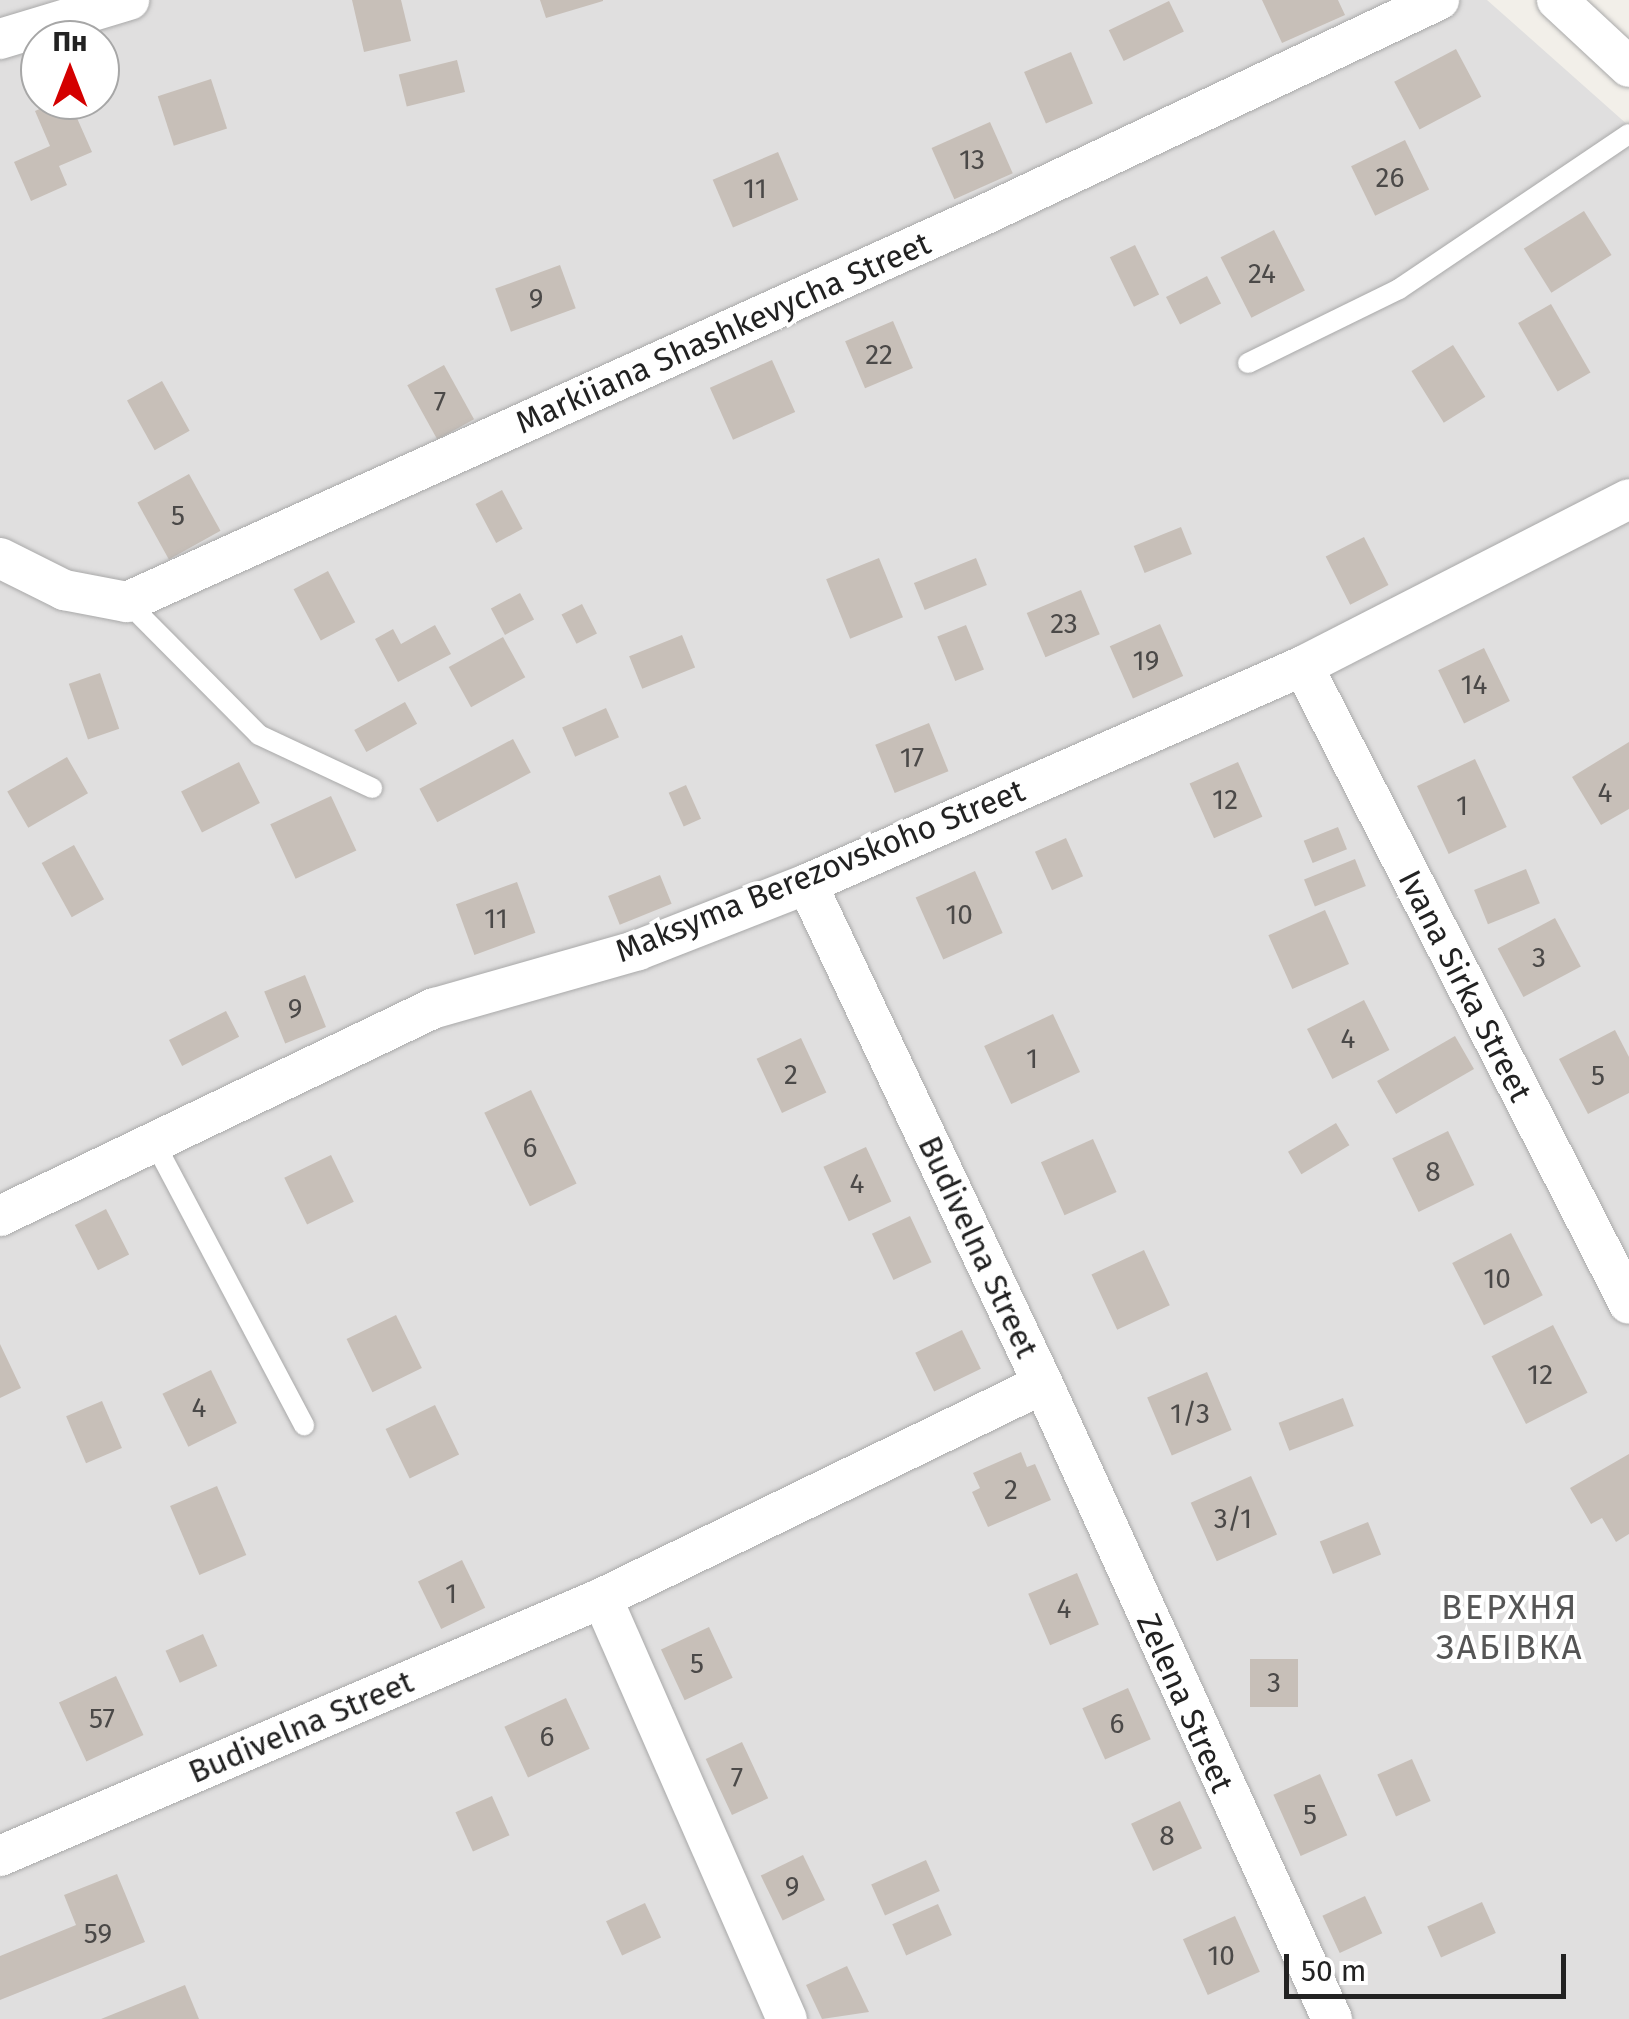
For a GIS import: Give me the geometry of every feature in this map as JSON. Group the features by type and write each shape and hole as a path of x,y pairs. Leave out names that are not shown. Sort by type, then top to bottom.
{"street":[{"path":"0,38 128,0"},
{"name":"Markiiana Shashkevycha Street","path":"127,602 988,213 1439,0"},
{"path":"1557,0 1629,67"},
{"name":"Maksyma Berezovskoho Street","path":"0,1216 435,1008 638,950 806,884 1303,666 1629,499"},
{"path":"0,558 64,590 127,602"},
{"name":"Ivana Sirka Street","path":"1303,666 1629,1304"},
{"name":"Budivelna Street","path":"0,1856 602,1598 1043,1384 806,884"},
{"name":"Zelena Street","path":"1043,1384 1332,2019"},
{"path":"602,1598 786,2019"}],"lane":[{"path":"1248,363 1399,288 1629,134"},
{"path":"127,602 258,735 372,788"},
{"path":"152,1140 304,1425"}],"shaded area":[{"path":"0,0 1487,0 1629,126 1629,2019 0,2019"}],"building":[{"path":"352,0 401,0 411,41 364,52"},
{"path":"540,0 603,0 603,1 546,18"},
{"path":"1262,0 1338,0 1345,15 1282,43"},
{"path":"1169,1 1184,32 1124,61 1109,30"},
{"path":"1456,49 1481,97 1420,130 1394,82"},
{"path":"1071,52 1093,104 1046,123 1024,72"},
{"path":"457,60 465,92 407,107 399,75"},
{"path":"211,79 227,128 174,146 158,96"},
{"path":"39,120 78,120 92,152 59,166 67,185 31,201 14,162 50,146"},
{"path":"990,122 1013,173 954,199 932,148"},
{"path":"1405,140 1429,189 1375,216 1351,166"},
{"path":"778,152 798,200 733,228 713,180"},
{"path":"1584,211 1612,255 1551,293 1524,249"},
{"path":"1274,230 1305,291 1251,318 1221,257"},
{"path":"1135,245 1159,294 1134,307 1110,257"},
{"path":"560,265 576,308 511,332 495,289"},
{"path":"1207,276 1221,304 1180,325 1166,297"},
{"path":"1551,304 1590,372 1558,391 1518,323"},
{"path":"893,321 913,368 865,388 845,341"},
{"path":"1453,345 1485,397 1444,423 1411,371"},
{"path":"772,360 795,412 733,440 710,388"},
{"path":"444,365 474,419 437,440 407,385"},
{"path":"162,381 190,431 155,450 127,400"},
{"path":"189,474 221,531 169,559 137,503"},
{"path":"502,490 523,529 496,543 476,504"},
{"path":"1181,527 1192,554 1145,573 1134,546"},
{"path":"1364,537 1389,585 1350,605 1326,557"},
{"path":"879,558 903,617 850,639 826,579"},
{"path":"976,558 987,585 925,610 914,583"},
{"path":"328,571 355,622 321,641 294,589"},
{"path":"1081,590 1100,634 1045,657 1027,613"},
{"path":"520,593 534,619 505,635 491,608"},
{"path":"582,604 597,633 576,644 562,614"},
{"path":"1160,624 1183,676 1133,698 1110,646"},
{"path":"435,625 451,654 398,682 375,639 393,629 401,644"},
{"path":"966,625 984,670 955,681 937,637"},
{"path":"682,635 695,667 642,689 629,656"},
{"path":"503,637 525,677 471,707 449,667"},
{"path":"1484,648 1510,701 1464,723 1438,670"},
{"path":"100,673 119,729 88,740 69,684"},
{"path":"405,702 417,724 366,752 354,730"},
{"path":"606,708 619,737 575,757 562,728"},
{"path":"929,723 948,771 895,793 875,745"},
{"path":"513,739 531,773 437,822 419,789"},
{"path":"1629,742 1629,809 1601,825 1572,777"},
{"path":"67,757 88,793 28,828 7,792"},
{"path":"1475,759 1507,827 1449,854 1417,786"},
{"path":"239,762 260,803 202,832 181,792"},
{"path":"1238,762 1262,817 1214,838 1190,784"},
{"path":"686,785 701,819 684,827 669,793"},
{"path":"331,796 356,850 296,879 270,824"},
{"path":"1338,827 1347,849 1313,863 1304,841"},
{"path":"1066,838 1083,876 1052,890 1035,852"},
{"path":"74,845 104,899 72,917 42,863"},
{"path":"1355,859 1366,886 1315,906 1304,880"},
{"path":"1526,869 1540,903 1488,924 1474,890"},
{"path":"975,871 1003,933 943,960 916,897"},
{"path":"660,875 672,904 620,925 608,896"},
{"path":"517,882 535,933 474,955 456,904"},
{"path":"1325,910 1349,964 1292,989 1268,935"},
{"path":"1555,918 1581,967 1523,997 1498,949"},
{"path":"305,975 326,1027 285,1043 264,991"},
{"path":"1364,1000 1389,1050 1332,1079 1307,1029"},
{"path":"226,1011 239,1037 182,1066 169,1040"},
{"path":"1053,1014 1080,1072 1011,1104 984,1046"},
{"path":"1615,1030 1629,1057 1629,1093 1588,1114 1559,1059"},
{"path":"1455,1036 1474,1069 1396,1114 1377,1081"},
{"path":"801,1038 826,1092 782,1113 757,1059"},
{"path":"531,1090 577,1183 530,1206 484,1113"},
{"path":"1336,1123 1349,1145 1301,1174 1288,1152"},
{"path":"1448,1131 1474,1185 1419,1212 1392,1158"},
{"path":"1093,1139 1117,1192 1065,1215 1041,1162"},
{"path":"866,1147 891,1201 849,1221 823,1167"},
{"path":"331,1155 354,1202 307,1225 284,1178"},
{"path":"106,1209 129,1254 98,1270 75,1225"},
{"path":"910,1216 932,1262 893,1280 872,1234"},
{"path":"1511,1233 1543,1295 1484,1325 1452,1263"},
{"path":"1144,1250 1170,1305 1117,1330 1091,1275"},
{"path":"396,1315 422,1368 372,1392 347,1339"},
{"path":"1553,1325 1588,1393 1526,1424 1492,1356"},
{"path":"962,1330 981,1369 934,1391 915,1353"},
{"path":"0,1344 21,1388 0,1398"},
{"path":"211,1370 237,1423 188,1447 162,1394"},
{"path":"1207,1372 1232,1430 1172,1455 1147,1397"},
{"path":"1343,1398 1354,1426 1289,1451 1279,1423"},
{"path":"102,1401 122,1448 86,1463 66,1416"},
{"path":"435,1405 459,1454 410,1479 386,1429"},
{"path":"1021,1452 1027,1467 1035,1464 1051,1500 988,1527 972,1492 980,1488 973,1473"},
{"path":"1629,1454 1629,1534 1616,1542 1602,1518 1591,1524 1570,1488"},
{"path":"1251,1476 1277,1534 1217,1561 1191,1503"},
{"path":"217,1486 246,1555 199,1575 170,1506"},
{"path":"1368,1522 1381,1554 1333,1574 1320,1541"},
{"path":"462,1560 485,1608 441,1629 418,1581"},
{"path":"1077,1573 1099,1625 1050,1645 1028,1594"},
{"path":"709,1627 733,1678 685,1700 661,1649"},
{"path":"203,1634 217,1666 180,1683 166,1651"},
{"path":"1250,1659 1298,1659 1298,1707 1250,1707"},
{"path":"116,1676 143,1735 86,1762 59,1703"},
{"path":"1128,1688 1151,1739 1105,1759 1082,1708"},
{"path":"566,1698 590,1749 528,1777 504,1727"},
{"path":"742,1742 768,1798 732,1815 706,1759"},
{"path":"1412,1759 1431,1801 1396,1816 1377,1774"},
{"path":"1320,1774 1347,1835 1301,1856 1273,1795"},
{"path":"492,1796 509,1835 473,1852 455,1812"},
{"path":"1180,1801 1202,1848 1153,1871 1131,1824"},
{"path":"803,1855 825,1900 783,1921 761,1876"},
{"path":"926,1860 940,1891 885,1915 871,1884"},
{"path":"117,1874 145,1942 0,2000 0,1956 76,1925 64,1895"},
{"path":"1365,1896 1382,1933 1340,1953 1322,1916"},
{"path":"1482,1902 1496,1933 1441,1957 1427,1926"},
{"path":"645,1903 661,1937 622,1956 606,1921"},
{"path":"938,1904 952,1935 906,1955 892,1924"},
{"path":"1235,1916 1260,1972 1208,1995 1183,1939"},
{"path":"847,1966 869,2012 822,2019 806,1985"},
{"path":"185,1985 199,2019 101,2019"}],"district":[{"name":"ВЕРХНЯ ЗАБІВКА","path":"1510,1627"}]}
